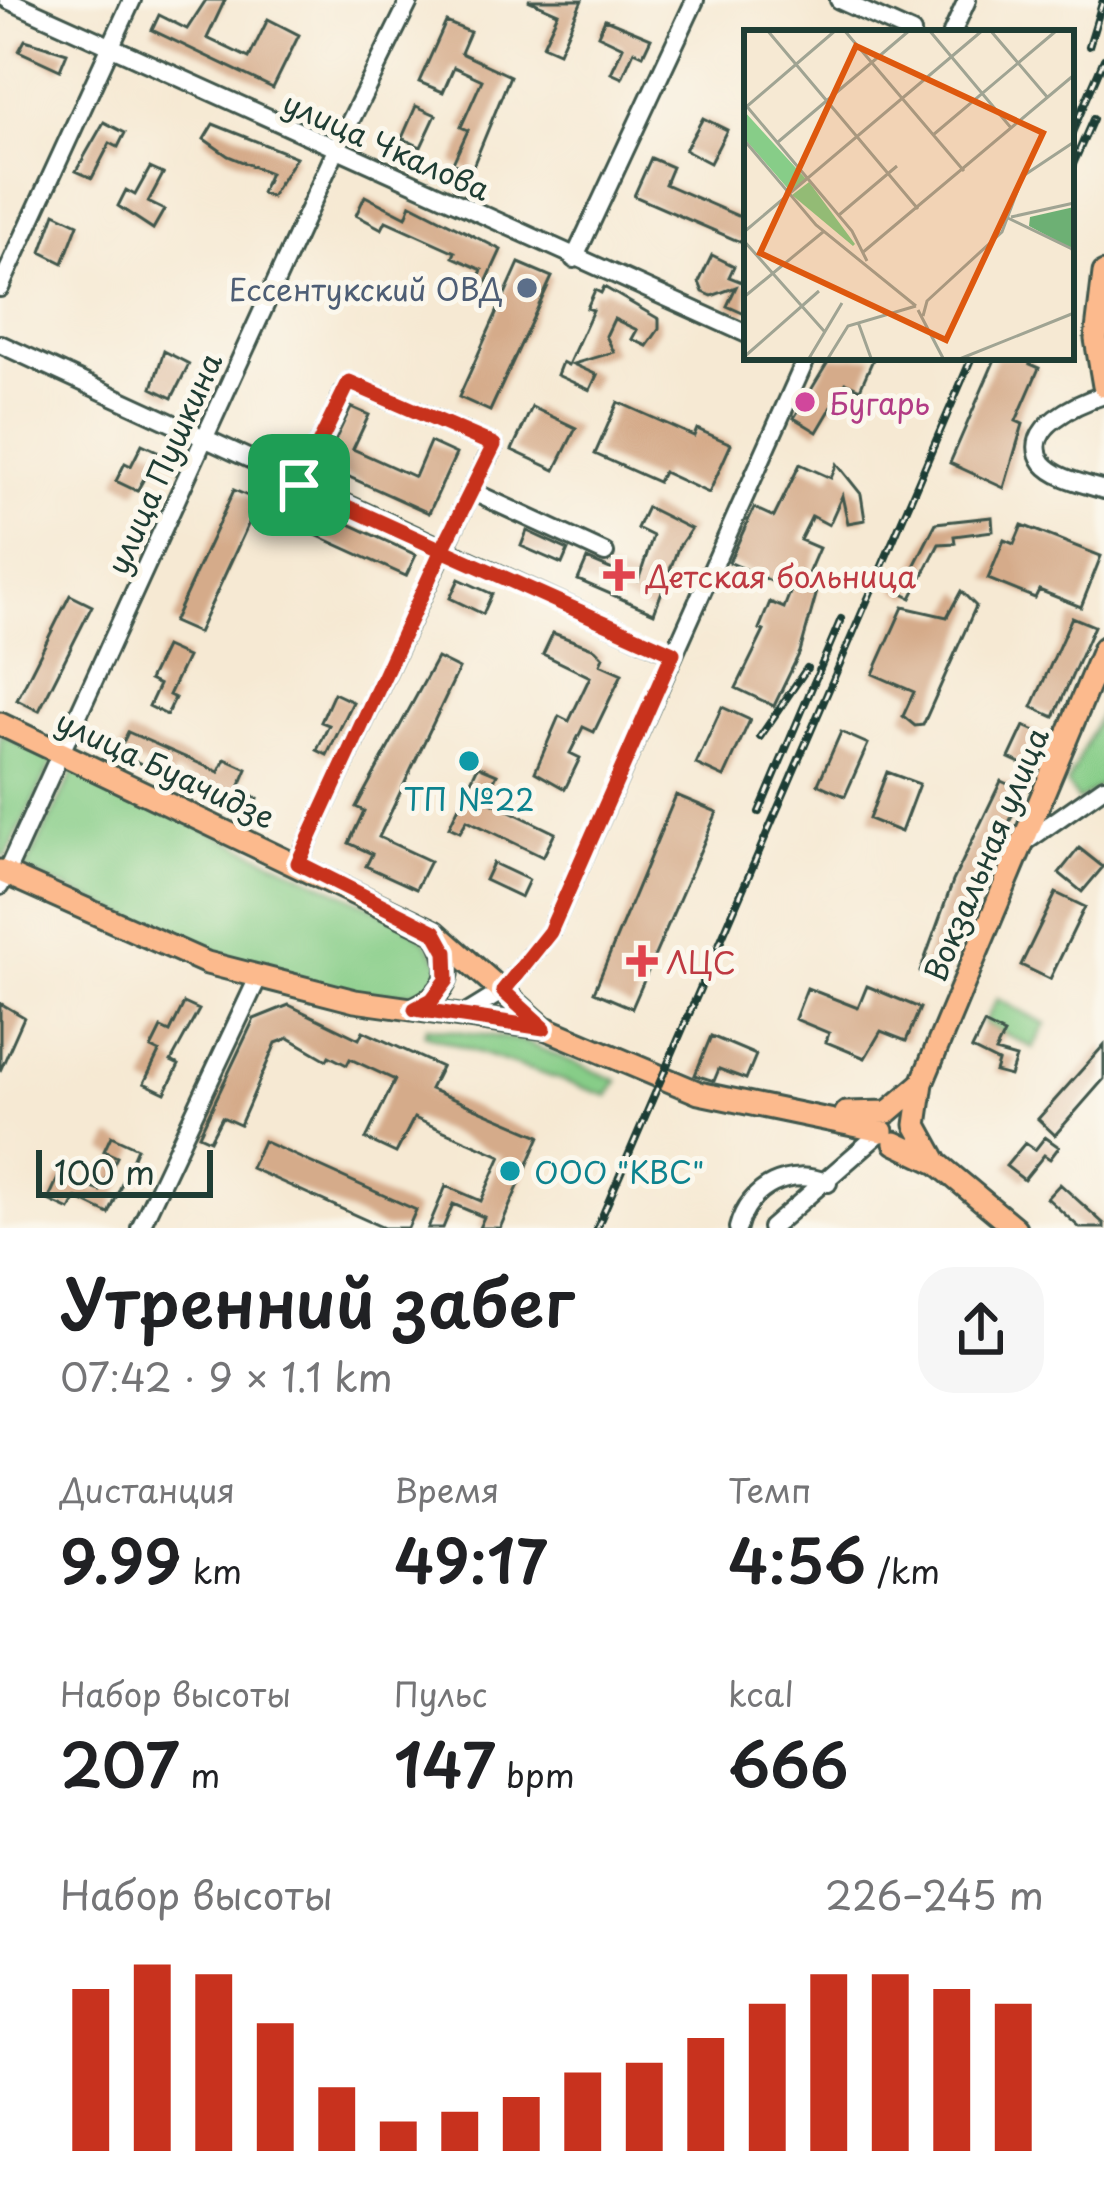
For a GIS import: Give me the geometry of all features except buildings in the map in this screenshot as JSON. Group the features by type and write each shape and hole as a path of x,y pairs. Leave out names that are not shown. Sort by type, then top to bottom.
{"main road":[{"path":"1102,371 1097,314 1104,273"},
{"name":"Вокзальная улица","path":"922,1083 1104,648"},
{"name":"улица Буачидзе","path":"0,724 435,932 544,1028"},
{"name":"улица Буачидзе","path":"2,876 206,963 355,1001 544,1028 699,1093 888,1129 937,1163"},
{"path":"415,1009 432,1000 447,980 446,952 435,932"},
{"path":"922,1083 916,1125 910,1139 888,1129 922,1083"},
{"path":"916,1125 937,1163 1016,1228"}],"street":[{"name":"улица Чкалова","path":"8,0 334,152 744,333"},
{"path":"0,288 132,0"},
{"name":"улица Пушкина","path":"2,876 334,152 410,0"},
{"path":"574,259 695,0"},
{"path":"839,0 905,30"},
{"path":"953,30 967,0"},
{"path":"0,344 673,653"},
{"path":"463,1016 503,991 550,932 803,360"},
{"path":"298,863 494,445 349,382 299,485"},
{"path":"1104,395 1065,410 1043,432 1040,452 1045,465 1059,474 1104,490"},
{"path":"471,491 605,554"},
{"path":"1022,845 1104,787"},
{"path":"140,1228 258,978"},
{"path":"771,1228 888,1129"},
{"path":"738,1228 753,1201 782,1178 807,1174 828,1183"}],"green space":[{"path":"1104,705 1104,783 1078,801 1067,784"},
{"path":"0,734 54,759 6,857 0,855"},
{"path":"75,769 400,920 427,942 441,965 436,984 399,994 350,991 293,978 171,934 25,870"},
{"path":"997,999 1046,1024 1033,1048 984,1023"},
{"path":"427,1027 520,1040 618,1081 608,1096 424,1034"}],"railway":[{"path":"1089,46 1103,0"},
{"path":"1074,128 1104,59"},
{"path":"1074,162 1093,119"},
{"path":"597,1228 971,360"},
{"path":"759,812 841,619"},
{"path":"760,737 807,668"}],"place":[{"name":"Ессентукский ОВД","path":"527,288"},
{"name":"Бугарь","path":"805,402"},
{"name":"Детская больница","path":"619,575"},
{"name":"ТП №22","path":"469,761"},
{"name":"ЛЦС","path":"642,961"},
{"name":"ООО \"КВС\"","path":"510,1171"}],"route":[{"path":"299,485 349,382 494,445 442,550 673,653 550,932 537,956 503,991 544,1028 415,1009 442,991 447,980 446,952 435,932 298,863 442,550 299,485"}]}
